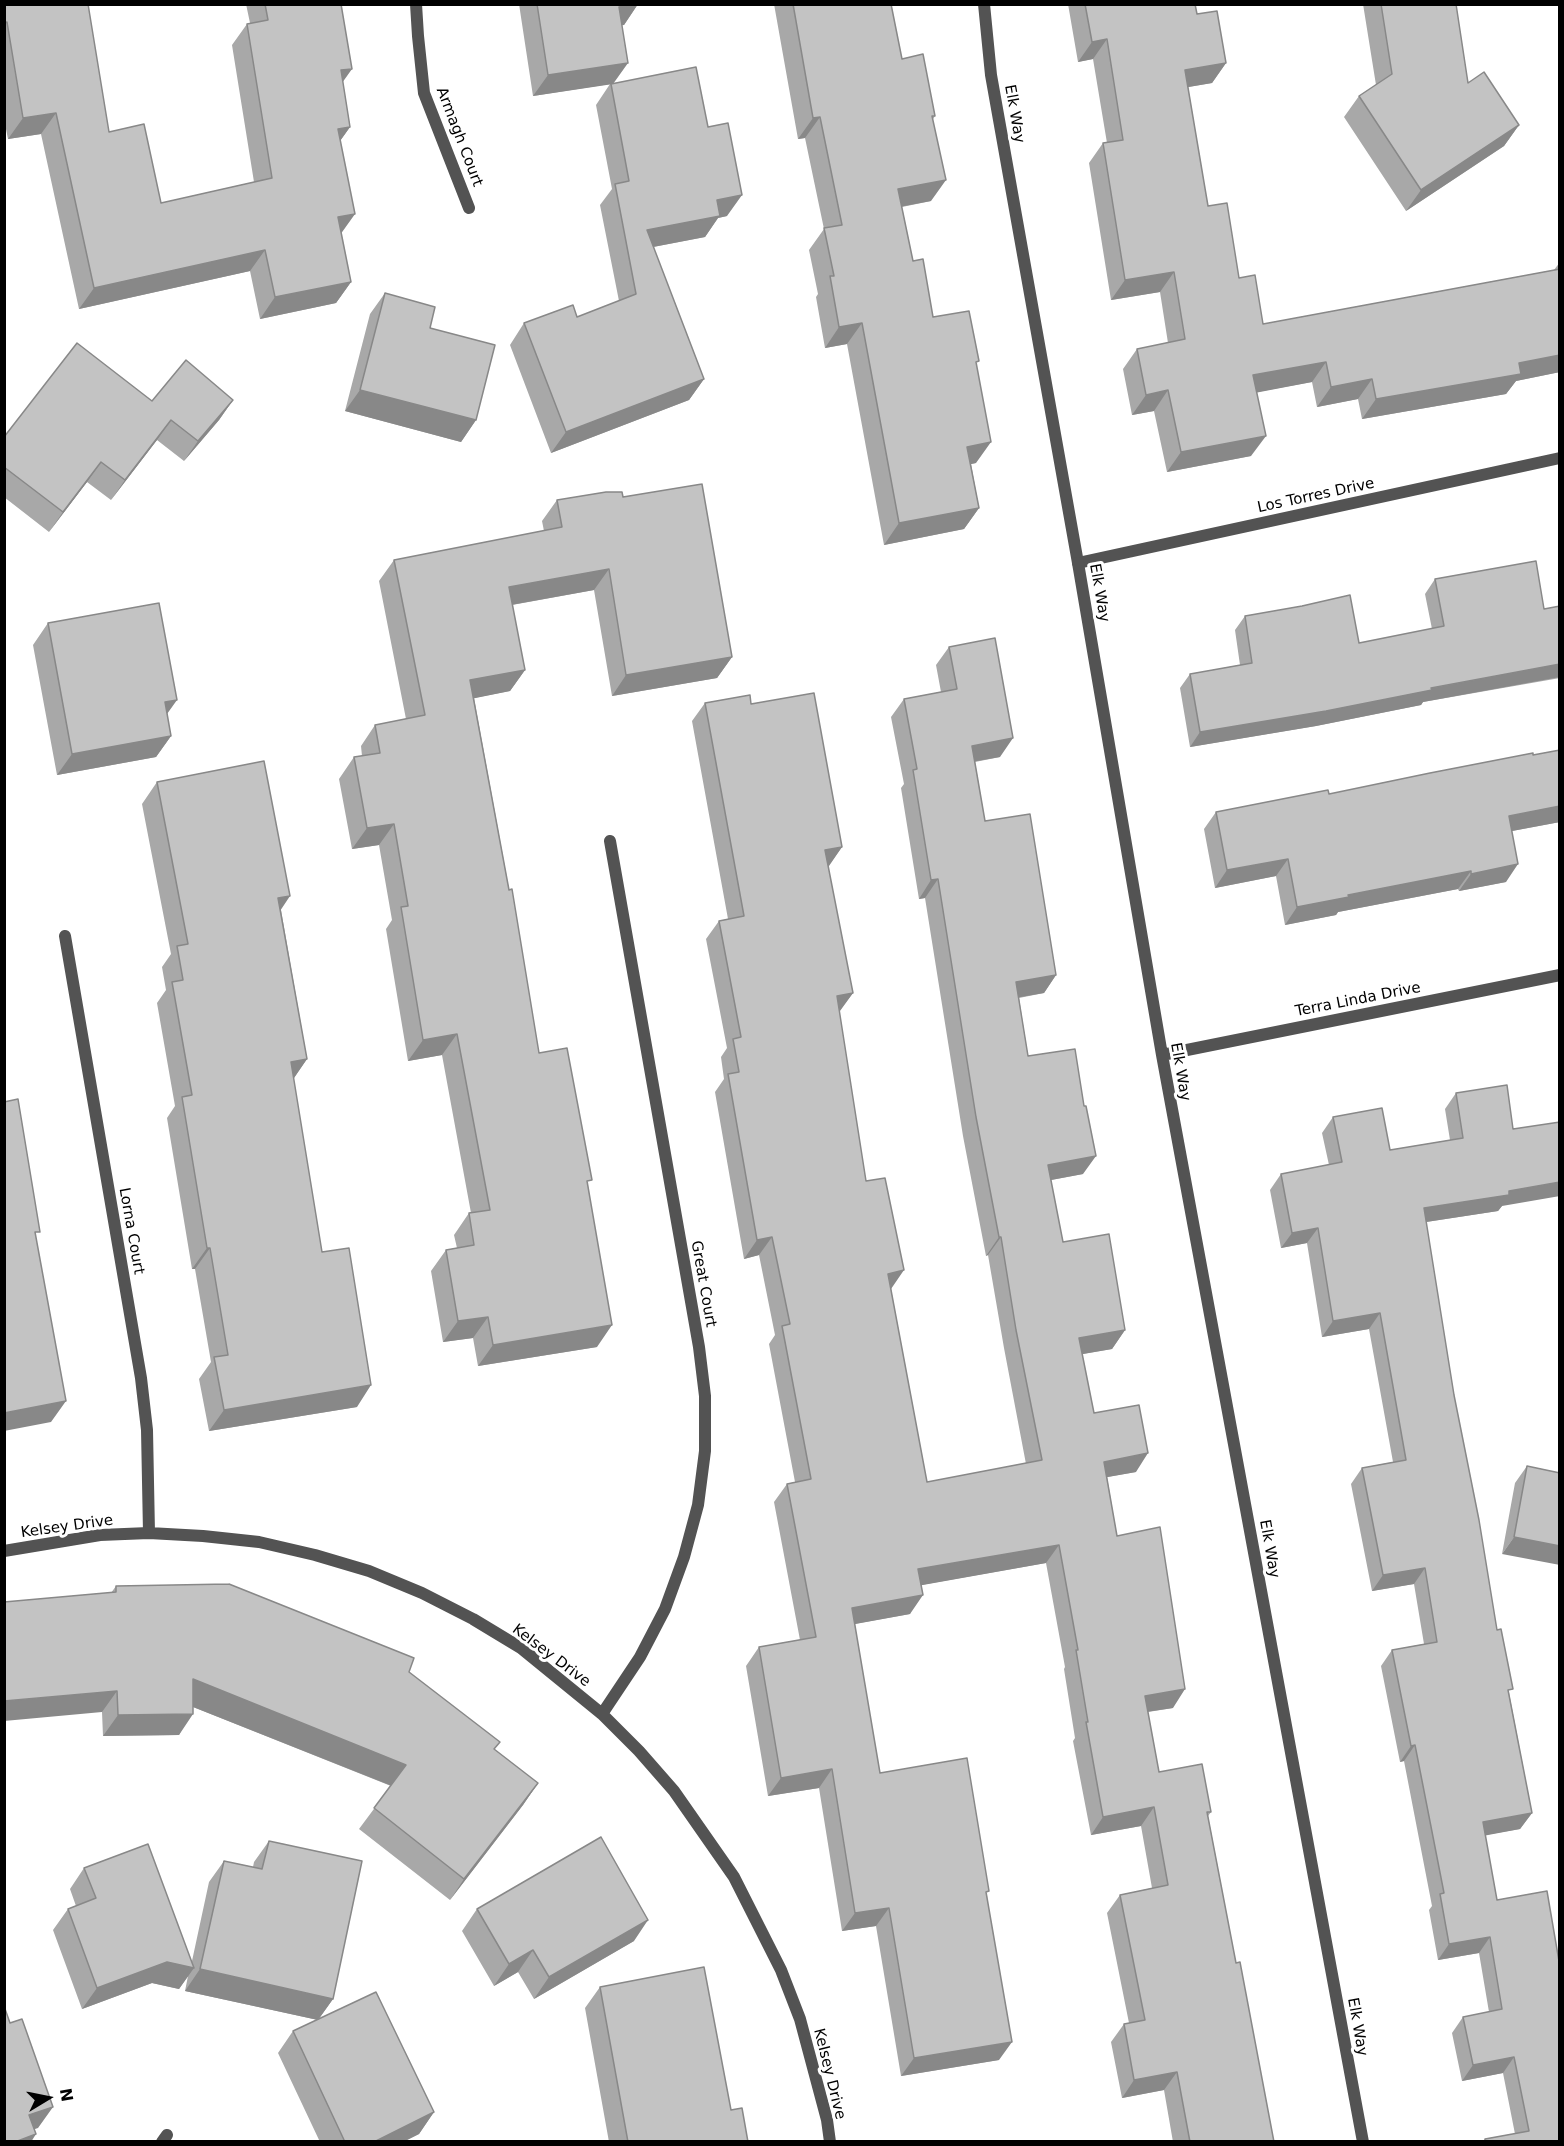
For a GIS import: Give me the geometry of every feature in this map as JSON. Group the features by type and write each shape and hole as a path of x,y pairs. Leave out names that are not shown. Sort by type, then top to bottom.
{"street":[{"name":"Armagh Court","path":"417,4 424,93 469,208"},
{"name":"Elk Way","path":"984,4 992,75 1162,1055 1363,2142"},
{"name":"Los Torres Drive","path":"1078,563 1560,458"},
{"name":"Great Court","path":"602,1714 640,1657 665,1609 684,1557 698,1505 705,1451 705,1396 699,1347 610,841"},
{"name":"Lorna Court","path":"65,936 141,1378 147,1430 149,1533"},
{"name":"Terra Linda Drive","path":"1162,1055 1560,975"},
{"name":"Kelsey Drive","path":"4,1551 100,1535 149,1533 259,1542 369,1571 422,1593 473,1619 520,1648 602,1714 639,1751 674,1791 734,1877 781,1970 796,2010 827,2120 830,2142"}],"building":[{"path":"4,4 88,4 109,132 144,124 161,203 272,178 247,24 268,20 265,4 341,4 352,69 341,70 350,127 338,129 355,214 338,217 351,282 275,297 265,250 94,288 56,113 23,118 7,22 4,23"},
{"path":"537,4 633,4 619,7 628,63 548,75"},
{"path":"793,4 891,4 902,59 923,54 935,116 932,116 946,180 898,189 913,261 923,259 933,317 969,311 991,442 967,447 979,508 899,523 862,323 839,327 830,276 834,276 824,228 842,225 820,117 813,118"},
{"path":"1085,4 1195,4 1197,14 1217,11 1226,63 1185,70 1208,206 1227,203 1239,278 1255,275 1263,324 1560,269 1560,355 1519,363 1521,374 1376,399 1372,379 1331,387 1326,362 1253,375 1266,436 1181,452 1168,390 1146,395 1137,349 1185,339 1174,272 1125,280 1103,143 1123,140 1107,39 1092,42"},
{"path":"1381,4 1456,4 1468,83 1484,72 1519,125 1421,190 1359,96 1392,74"},
{"path":"696,67 708,127 728,123 742,195 717,200 720,216 647,230 704,379 566,432 524,323 573,305 577,317 636,294 615,184 629,181 611,84"},
{"path":"385,293 435,307 430,328 495,345 476,420 360,390"},
{"path":"77,343 152,401 186,360 233,400 198,441 171,420 125,480 101,462 63,512 4,467 4,437"},
{"path":"702,484 732,657 626,675 609,569 509,587 525,670 470,680 509,890 512,889 539,1053 567,1048 592,1180 587,1181 612,1325 493,1345 488,1317 458,1321 446,1250 474,1245 469,1213 490,1210 457,1034 423,1040 401,907 408,906 394,824 367,828 354,757 380,753 375,725 425,715 394,560 562,527 557,500 606,492 622,492 623,497"},
{"path":"1536,561 1544,609 1560,606 1560,664 1431,688 1432,690 1326,711 1200,732 1190,674 1252,663 1245,616 1350,595 1359,643 1444,626 1435,579"},
{"path":"159,603 177,700 165,702 171,736 72,754 48,623"},
{"path":"995,638 1013,738 972,746 985,821 1030,814 1056,975 1016,982 1028,1056 1075,1049 1084,1106 1086,1106 1096,1156 1048,1165 1063,1242 1109,1234 1125,1330 1079,1338 1094,1413 1139,1405 1148,1453 1104,1462 1117,1536 1160,1527 1185,1689 1145,1696 1159,1772 1202,1764 1211,1812 1207,1812 1236,1963 1240,1962 1274,2142 1190,2142 1177,2072 1134,2080 1124,2024 1145,2020 1120,1895 1168,1885 1154,1807 1103,1817 1086,1722 1088,1722 1076,1650 1078,1650 1059,1545 918,1569 923,1595 852,1608 880,1773 967,1758 989,1891 986,1892 1012,2042 914,2058 889,1908 855,1913 832,1769 781,1778 759,1647 816,1637 787,1484 811,1479 782,1326 790,1324 772,1237 757,1240 728,1074 739,1072 733,1039 741,1037 719,921 744,916 705,703 750,695 751,704 814,693 842,847 825,850 853,993 837,996 866,1181 885,1178 904,1270 888,1274 927,1482 1042,1460 1016,1330 1001,1237 999,1237 976,1117 938,879 931,880 913,770 917,769 904,699 957,689 949,647"},
{"path":"1560,750 1560,806 1509,816 1518,864 1471,874 1471,871 1297,907 1288,859 1227,870 1216,812 1328,790 1329,794 1533,753 1533,755"},
{"path":"264,761 290,896 278,898 307,1059 291,1062 322,1252 349,1248 371,1385 224,1410 214,1357 228,1355 210,1248 207,1248 182,1097 192,1095 172,982 183,980 177,946 188,944 157,782"},
{"path":"1507,1085 1513,1129 1560,1122 1560,1182 1509,1191 1509,1195 1424,1208 1454,1395 1479,1520 1497,1630 1501,1629 1513,1689 1508,1690 1532,1813 1483,1822 1497,1900 1547,1891 1560,1967 1560,2142 1485,2142 1485,2139 1529,2131 1514,2057 1473,2065 1463,2017 1502,2009 1490,1937 1449,1944 1440,1894 1444,1893 1415,1745 1411,1746 1392,1650 1437,1642 1425,1568 1383,1575 1362,1468 1406,1460 1380,1313 1333,1321 1318,1228 1292,1233 1281,1174 1342,1162 1333,1117 1382,1108 1390,1150 1463,1138 1456,1093"},
{"path":"18,1099 40,1232 35,1232 66,1401 4,1413 4,1102"},
{"path":"1527,1466 1560,1473 1560,1546 1514,1537"},
{"path":"229,1584 414,1658 409,1672 500,1742 494,1749 538,1783 464,1879 374,1808 406,1765 193,1679 193,1714 118,1715 117,1691 4,1701 4,1602 116,1592 116,1586"},
{"path":"601,1837 648,1920 549,1977 533,1950 509,1964 477,1909"},
{"path":"269,1841 362,1861 333,1999 200,1969 224,1861 262,1869"},
{"path":"148,1844 194,1968 167,1962 97,1988 68,1909 96,1898 84,1868"},
{"path":"704,1967 731,2110 742,2108 748,2142 628,2142 600,1987"},
{"path":"376,1992 434,2112 374,2142 345,2142 293,2031"},
{"path":"4,2006 10,2023 22,2019 53,2107 29,2115 36,2134 15,2142 4,2142"}]}
